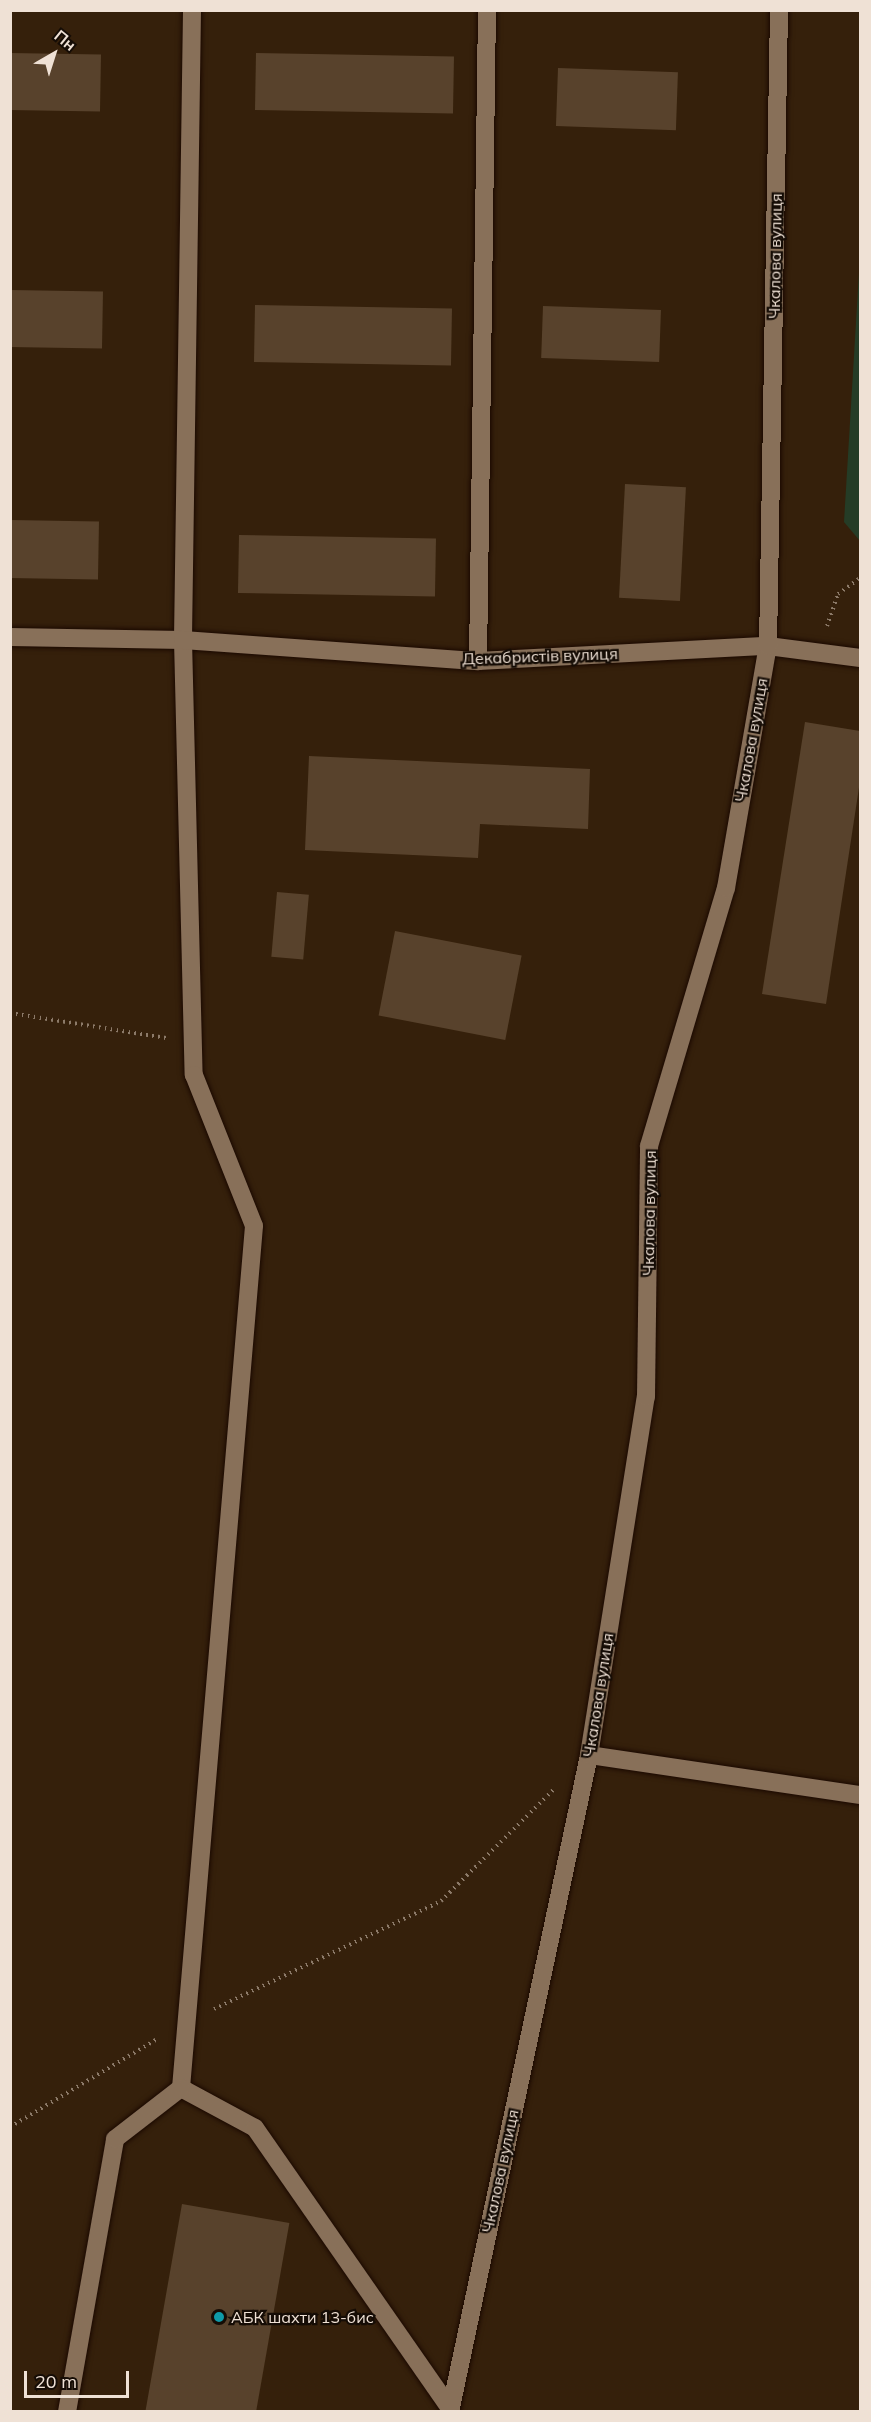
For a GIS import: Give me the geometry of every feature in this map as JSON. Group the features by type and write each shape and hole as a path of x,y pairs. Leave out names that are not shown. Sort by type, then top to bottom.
{"street":[{"path":"67,2412 115,2139 181,2088 184,2023 254,1226 194,1075 183,640 192,10"},
{"path":"478,661 487,10"},
{"name":"Чкалова вулиця","path":"450,2410 589,1755 646,1397 649,1146 726,888 768,646 779,10"},
{"name":"Декабристів вулиця","path":"10,638 183,640 478,661 768,646 861,658"},
{"path":"589,1755 861,1795"},
{"path":"181,2088 255,2128 450,2410"}],"path":[{"path":"818,653 838,594 861,578"},
{"path":"10,1013 193,1043"},
{"path":"10,2127 184,2023 441,1901 556,1788"}],"green space":[{"path":"860,256 860,541 844,522"}],"building":[{"path":"10,53 101,55 100,112 10,110"},
{"path":"256,53 454,56 453,113 255,110"},
{"path":"558,68 678,72 676,130 556,126"},
{"path":"10,290 103,292 102,349 10,347"},
{"path":"255,305 452,308 451,365 254,362"},
{"path":"543,306 661,310 659,362 541,358"},
{"path":"625,484 686,487 680,601 619,598"},
{"path":"10,520 99,522 98,580 10,578"},
{"path":"239,535 436,538 435,596 238,593"},
{"path":"805,722 860,731 860,781 826,1004 762,994"},
{"path":"309,756 590,769 588,829 480,824 478,858 305,850"},
{"path":"277,892 309,895 303,960 271,957"},
{"path":"395,931 522,956 505,1040 379,1015"},
{"name":"АБК шахти 13-бис","path":"182,2204 289,2223 256,2412 145,2412"}],"place":[{"name":"АБК шахти 13-бис","path":"219,2317"}]}
